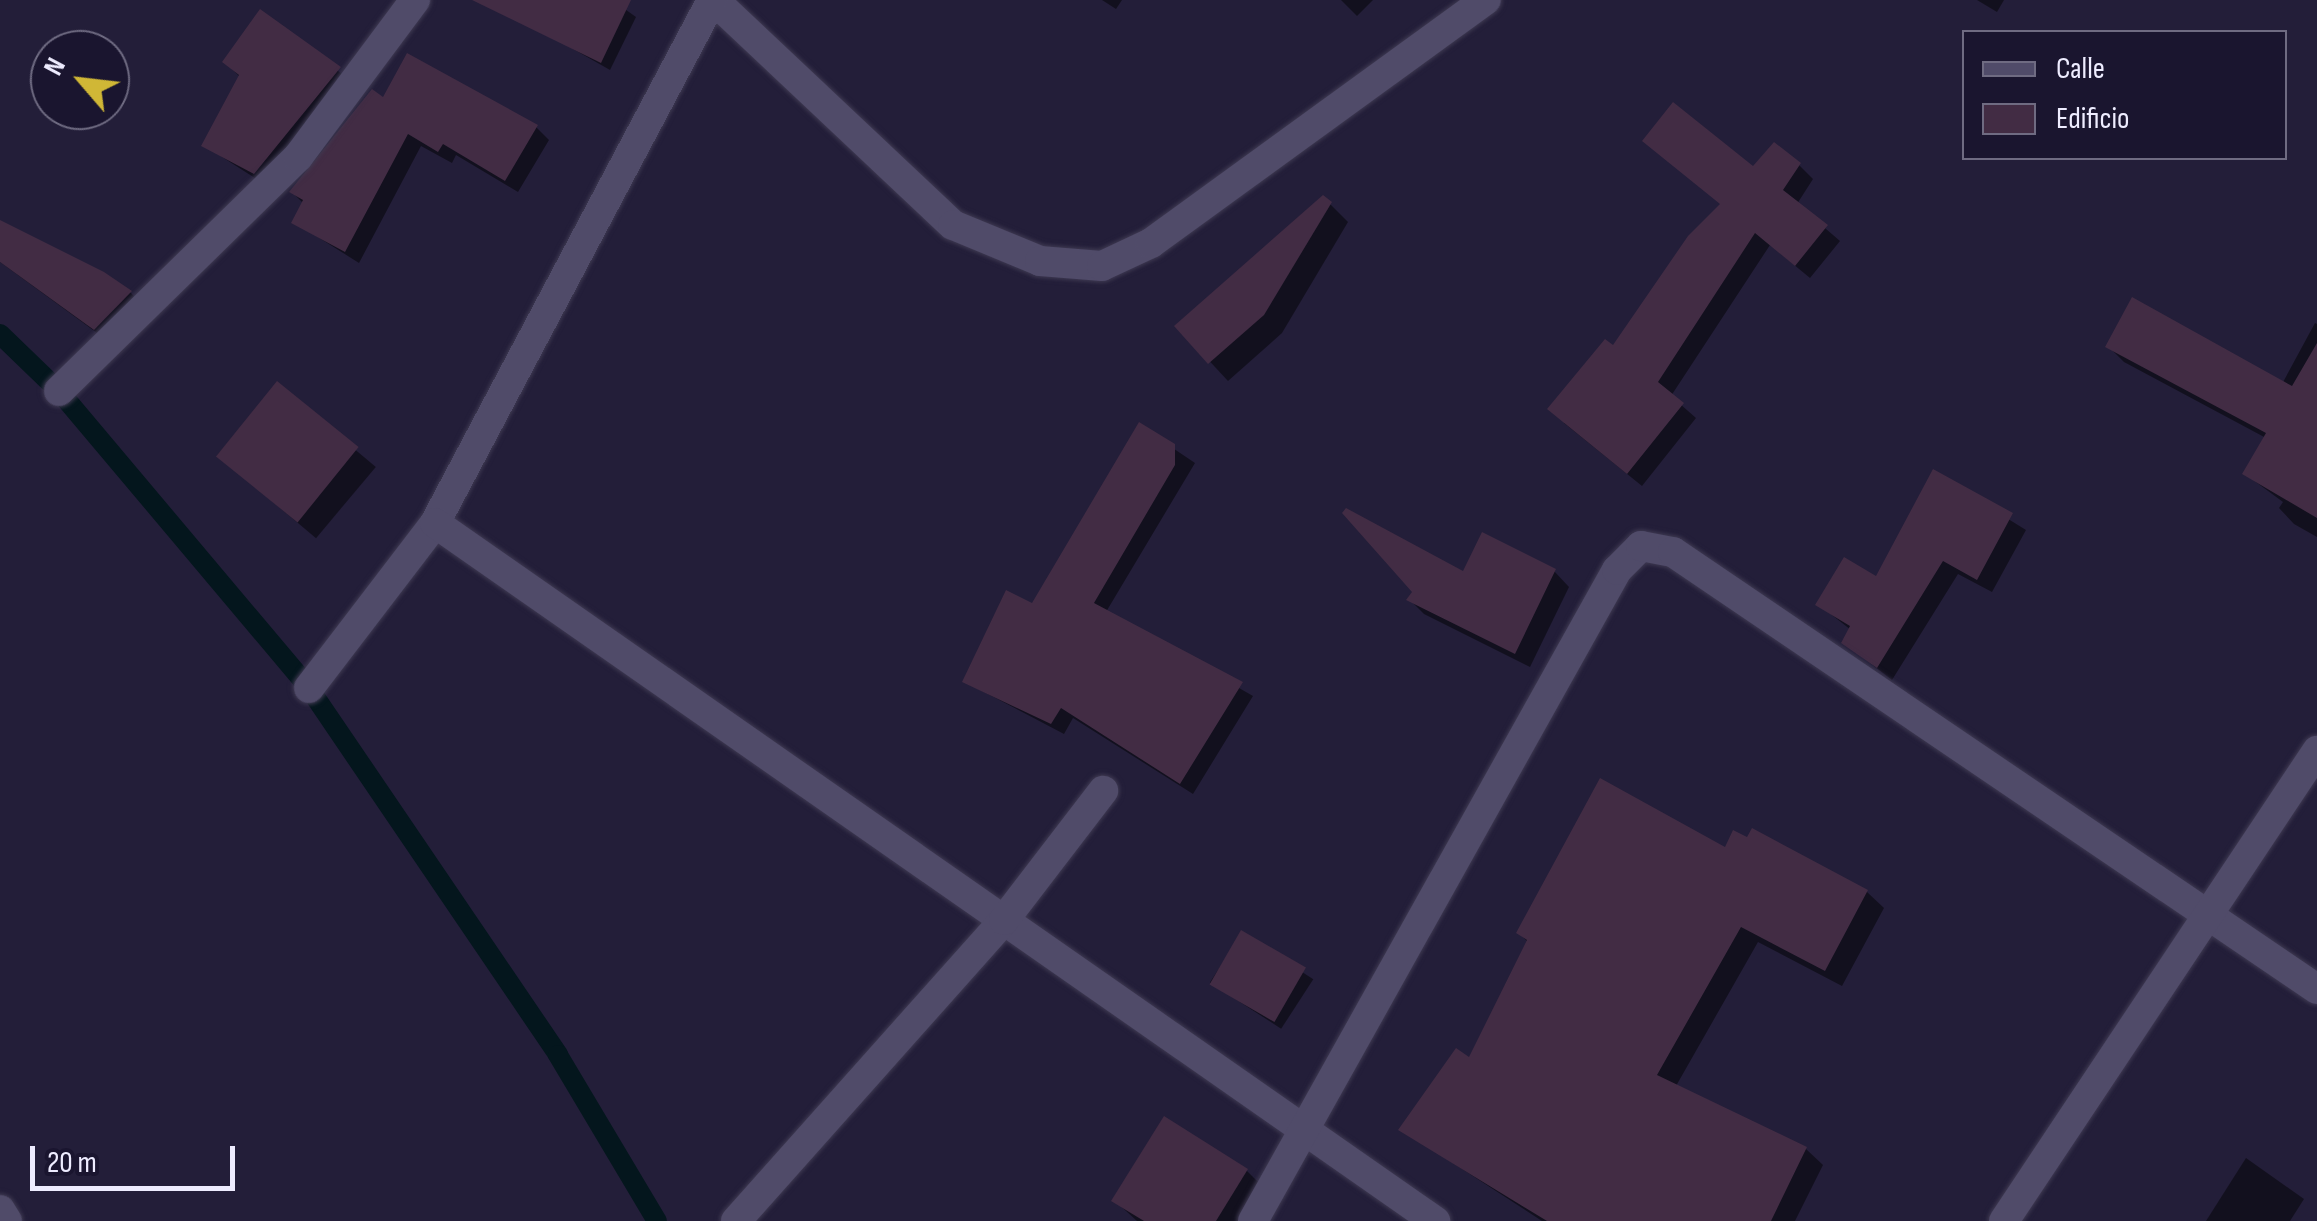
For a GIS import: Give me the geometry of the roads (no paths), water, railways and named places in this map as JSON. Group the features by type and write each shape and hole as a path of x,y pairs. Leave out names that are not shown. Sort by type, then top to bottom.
{"street":[{"path":"60,392 298,157 415,0"},
{"path":"309,688 436,523 713,0 953,225 1040,261 1102,266 1151,243 1486,0"},
{"path":"436,523 1435,1221"},
{"path":"1254,1221 1308,1132 1617,570 1641,546 1672,552 2317,989"},
{"path":"2004,1221 2317,750"},
{"path":"736,1221 1004,920 1103,791"},
{"path":"0,1210 8,1221"}],"waterway":[{"path":"0,334 59,391 309,688 558,1055 657,1221"}]}
